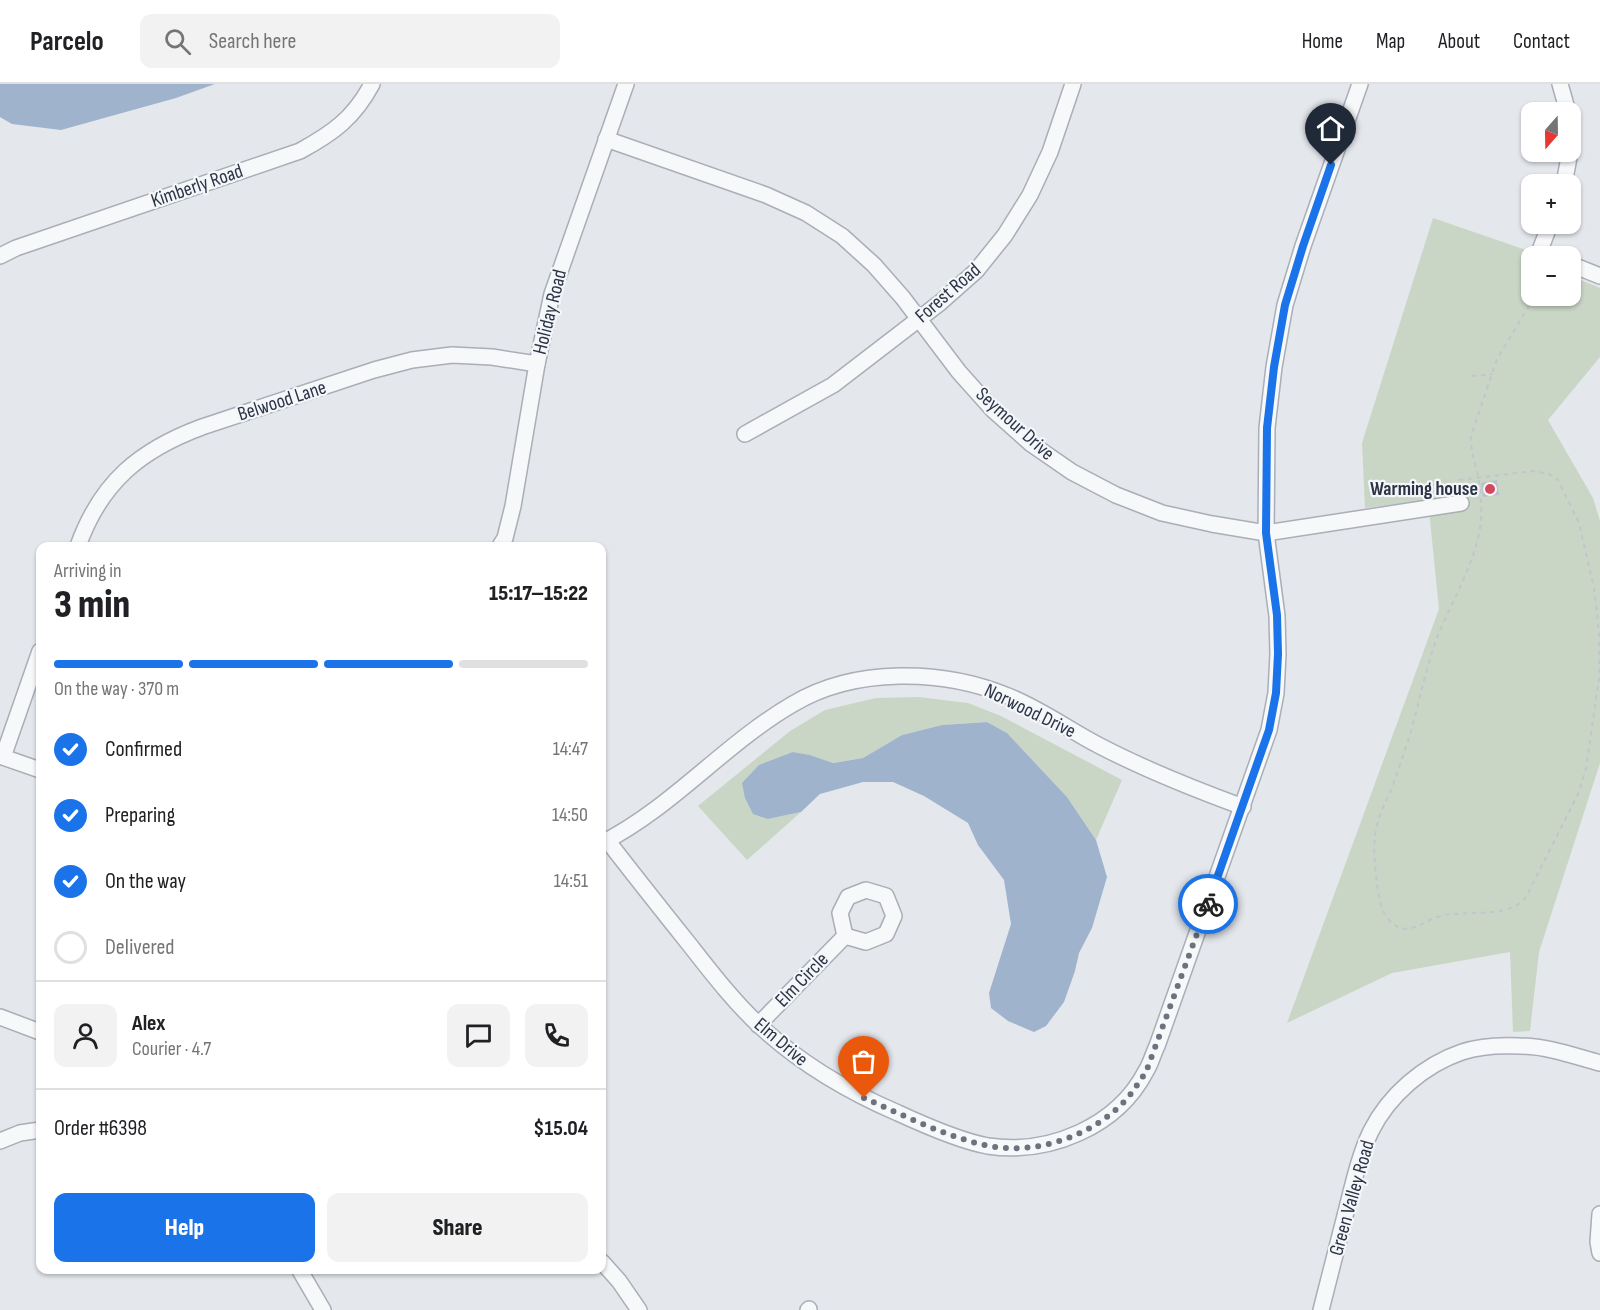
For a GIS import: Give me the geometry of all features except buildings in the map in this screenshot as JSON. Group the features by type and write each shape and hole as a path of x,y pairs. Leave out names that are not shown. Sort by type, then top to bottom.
{"street":[{"name":"Kimberly Road","path":"0,256 16,248 300,151 326,137 348,118 372,84"},
{"name":"Holiday Road","path":"502,542 513,506 537,364 552,294 626,84"},
{"name":"Forest Road","path":"745,434 833,385 941,302 976,271 1005,235 1030,195 1050,152 1073,84"},
{"name":"Elm Drive","path":"606,843 713,975 758,1024 821,1074 864,1098 962,1139 1012,1148 1037,1146 1062,1140 1085,1130 1109,1115 1130,1095 1146,1072 1157,1046 1269,730 1276,693 1278,654 1277,615 1266,533 1267,428 1274,367 1285,305 1303,246 1360,84"},
{"path":"1560,84 1565,102"},
{"name":"Seymour Drive","path":"606,139 766,195 806,213 842,237 874,265 959,372 993,410 1030,443 1072,472 1116,495 1162,513 1266,533 1461,503"},
{"path":"1581,268 1600,276"},
{"name":"Belwood Lane","path":"80,542 91,514 127,469 150,451 176,437 352,377 412,360 452,355 492,357 537,364"},
{"path":"36,662 1,756 36,769"},
{"name":"Norwood Drive","path":"606,840 647,816 765,721 795,702 830,688 866,679 903,675 939,677 976,684 1010,696 1099,746 1157,774 1242,807"},
{"name":"Elm Circle","path":"758,1024 845,936"},
{"path":"0,1017 36,1030"},
{"name":"Green Valley Road","path":"1320,1310 1360,1159 1371,1131 1387,1105 1408,1083 1433,1065 1462,1052 1492,1046 1522,1046 1552,1050 1600,1063"},
{"path":"0,1141 20,1133 36,1131"},
{"path":"1600,1214 1598,1242 1600,1253"},
{"path":"606,1266 639,1310"},
{"path":"302,1274 323,1310"}],"path":[{"path":"1459,480 1478,477 1534,471 1549,474 1558,480 1579,523 1592,574 1599,632 1599,679 1590,749 1578,792 1522,904 1504,910 1438,916 1410,929 1401,928 1391,923 1379,898 1375,845 1377,825 1410,734 1430,658 1461,586 1479,535 1481,518 1478,477 1470,443 1471,435 1503,348 1530,306"},
{"path":"1472,376 1492,374"}],"green space":[{"path":"1433,218 1521,248 1521,306 1581,306 1581,280 1600,288 1600,357 1548,420 1593,498 1600,521 1600,763 1539,952 1530,1031 1513,1032 1510,952 1392,973 1287,1023 1439,609 1428,500 1365,508 1362,443"},
{"path":"918,697 968,703 1001,716 1122,780 1096,840 1067,797 1007,733 987,722 942,725 902,735 863,758 832,763 793,752 768,819 801,812 747,860 698,806 790,731 825,710 876,698"}],"water":[{"path":"0,84 215,84 176,98 61,130 12,124 0,117"},
{"path":"987,722 1007,733 1067,797 1096,840 1107,877 1092,928 1079,953 1064,1002 1046,1026 1034,1032 1008,1021 991,1008 989,993 1011,924 1004,880 978,845 968,823 924,796 893,782 863,782 820,794 801,812 768,819 753,814 745,798 742,783 759,765 793,752 833,763 863,758 902,735 942,725"}],"way so far":[{"path":"864,1098 962,1139 986,1145 1012,1148 1037,1146 1062,1140 1085,1130 1109,1115 1130,1095 1146,1072 1208,904"}],"place":[{"name":"Warming house","path":"1490,489"}],"route":[{"path":"1208,904 1257,768 1269,730 1276,693 1277,615 1266,533 1267,428 1274,367 1285,305 1331,165"}]}
